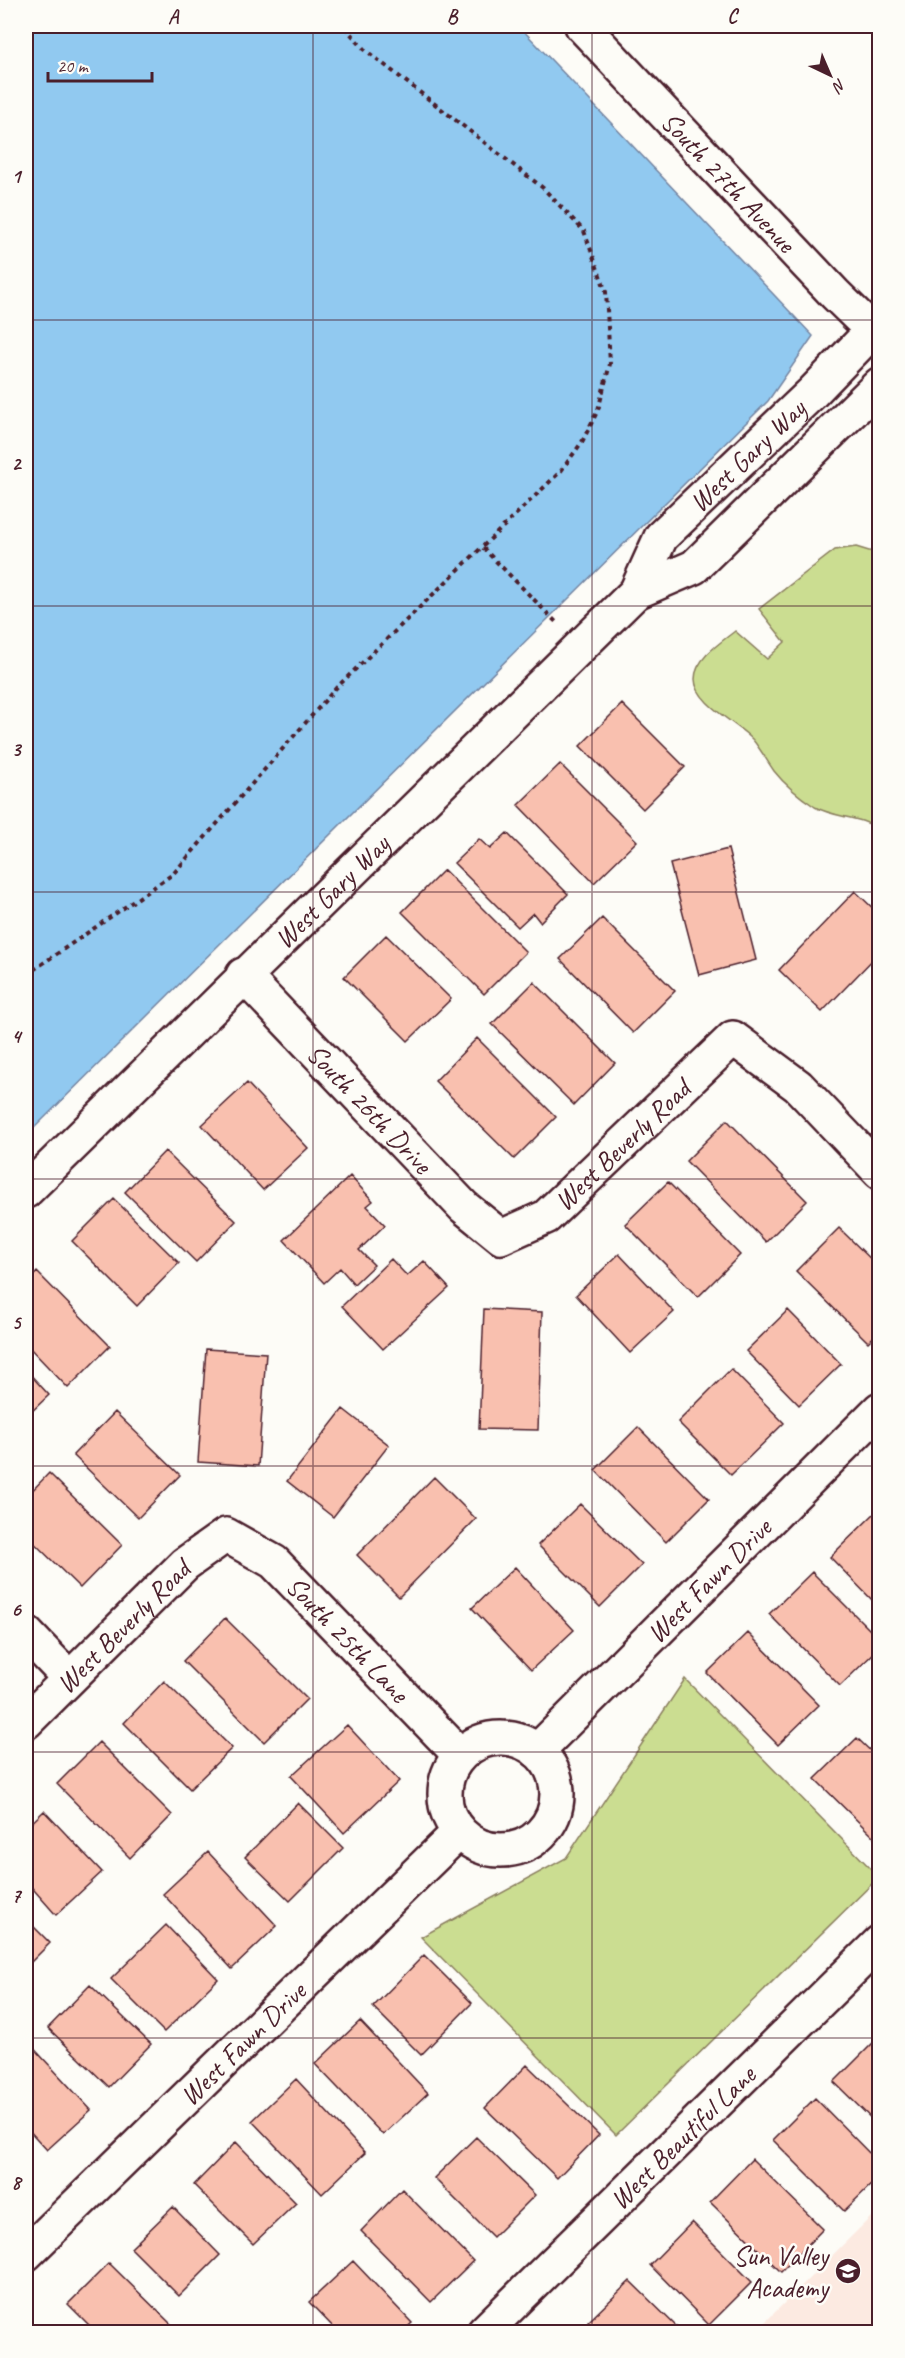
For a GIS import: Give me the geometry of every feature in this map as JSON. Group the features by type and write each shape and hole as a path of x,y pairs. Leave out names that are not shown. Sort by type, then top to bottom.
{"street":[{"name":"South 27th Avenue","path":"582,26 835,294 876,334"},
{"name":"West Gary Way","path":"26,1191 243,975 636,592 661,537 876,334"},
{"name":"West Gary Way","path":"636,592 694,567 879,384"},
{"name":"South 26th Drive","path":"243,975 464,1207 501,1237"},
{"name":"West Beverly Road","path":"501,1237 546,1216 733,1038 798,1086 879,1172"},
{"name":"West Fawn Drive","path":"537,1751 879,1409"},
{"name":"West Beverly Road","path":"26,1722 185,1564 226,1536"},
{"name":"South 25th Lane","path":"226,1536 274,1562 460,1755"},
{"path":"26,1633 69,1678"},
{"path":"498,1738 525,1743 537,1751 548,1763 555,1779 557,1795 554,1812 546,1827 535,1839 520,1847 504,1850 487,1849 472,1843 459,1832 450,1819 445,1803 445,1785 460,1755 484,1741 498,1738"},
{"name":"West Fawn Drive","path":"26,2254 459,1832"},
{"name":"West Beautiful Lane","path":"484,2332 879,1942"}],"path":[{"path":"26,975 174,874 336,688 561,471 586,434 598,410 610,364 606,292 584,231 543,188 364,49 344,26"},
{"path":"483,548 580,647"}],"shaded area":[{"name":"Sun Valley Academy","path":"879,2209 879,2332 755,2332"}],"green space":[{"path":"856,547 879,554 879,829 864,822 823,811 798,795 774,771 753,740 702,696 695,679 699,665 704,658 735,631 767,659 785,642 759,609 835,550"},
{"path":"685,1679 879,1877 616,2135 421,1937 566,1858"}],"water":[{"path":"26,26 519,26 813,336 768,401 26,1136"}],"building":[{"path":"622,704 685,767 643,809 580,746"},
{"path":"560,764 637,841 594,883 518,805"},
{"path":"507,833 568,894 540,922 533,913 518,927 454,863 479,839 490,849"},
{"path":"728,849 756,960 699,975 670,864"},
{"path":"444,870 526,952 484,994 402,912"},
{"path":"855,891 880,915 880,952 822,1012 779,970"},
{"path":"602,918 675,991 633,1033 560,959"},
{"path":"386,935 451,999 408,1041 344,977"},
{"path":"534,982 615,1063 574,1105 492,1024"},
{"path":"477,1038 556,1117 514,1159 435,1081"},
{"path":"247,1083 308,1148 263,1190 202,1125"},
{"path":"727,1120 807,1201 766,1242 686,1161"},
{"path":"165,1151 236,1221 196,1262 125,1192"},
{"path":"350,1176 373,1201 367,1206 385,1225 359,1250 374,1265 354,1284 340,1268 324,1283 284,1240"},
{"path":"668,1182 740,1255 698,1297 625,1224"},
{"path":"114,1199 179,1263 137,1306 72,1241"},
{"path":"839,1228 880,1268 880,1331 868,1342 796,1271"},
{"path":"619,1254 674,1312 630,1353 576,1295"},
{"path":"391,1259 407,1276 424,1261 449,1288 383,1349 342,1306"},
{"path":"37,1272 110,1346 68,1388 26,1344 26,1284"},
{"path":"484,1309 542,1312 538,1430 479,1429"},
{"path":"788,1310 841,1364 799,1405 746,1351"},
{"path":"206,1349 266,1353 258,1466 198,1462"},
{"path":"731,1369 784,1423 731,1475 678,1422"},
{"path":"26,1370 49,1395 26,1417"},
{"path":"343,1409 389,1445 333,1517 287,1481"},
{"path":"115,1412 180,1475 138,1518 73,1455"},
{"path":"638,1427 709,1499 666,1542 595,1470"},
{"path":"49,1473 122,1545 80,1588 26,1535 26,1497"},
{"path":"434,1477 476,1519 399,1597 357,1555"},
{"path":"580,1504 642,1565 600,1607 538,1545"},
{"path":"880,1508 880,1602 877,1605 830,1557"},
{"path":"515,1567 574,1630 531,1670 472,1608"},
{"path":"812,1572 880,1640 880,1647 840,1686 769,1614"},
{"path":"225,1618 307,1699 264,1742 183,1661"},
{"path":"748,1633 819,1705 778,1745 707,1673"},
{"path":"164,1681 232,1748 190,1789 124,1723"},
{"path":"347,1725 399,1781 344,1833 291,1776"},
{"path":"857,1738 880,1760 880,1843 815,1779"},
{"path":"99,1742 172,1815 130,1858 57,1784"},
{"path":"298,1803 343,1848 290,1901 245,1857"},
{"path":"44,1811 102,1872 56,1915 26,1881 26,1828"},
{"path":"208,1852 277,1926 232,1969 163,1894"},
{"path":"26,1919 50,1943 26,1967"},
{"path":"166,1925 218,1979 164,2032 111,1979"},
{"path":"424,1955 472,2003 421,2055 373,2007"},
{"path":"90,1985 151,2044 109,2087 48,2028"},
{"path":"360,2021 428,2093 383,2135 315,2064"},
{"path":"877,2039 880,2041 880,2127 834,2082"},
{"path":"26,2040 91,2110 47,2150 26,2127"},
{"path":"527,2065 599,2135 557,2178 485,2108"},
{"path":"296,2079 365,2153 322,2194 252,2121"},
{"path":"815,2098 880,2164 880,2176 844,2211 773,2140"},
{"path":"476,2137 535,2195 493,2237 434,2178"},
{"path":"236,2142 296,2203 253,2244 194,2185"},
{"path":"752,2159 823,2229 781,2272 710,2202"},
{"path":"402,2189 473,2261 431,2302 361,2231"},
{"path":"173,2207 220,2255 179,2296 131,2248"},
{"path":"692,2222 752,2282 709,2325 650,2265"},
{"path":"353,2261 412,2323 402,2332 338,2332 309,2302"},
{"path":"109,2263 179,2332 96,2332 68,2304"},
{"path":"630,2281 682,2332 598,2332 588,2322"}],"place":[{"name":"Sun Valley Academy","path":"848,2271"}]}
